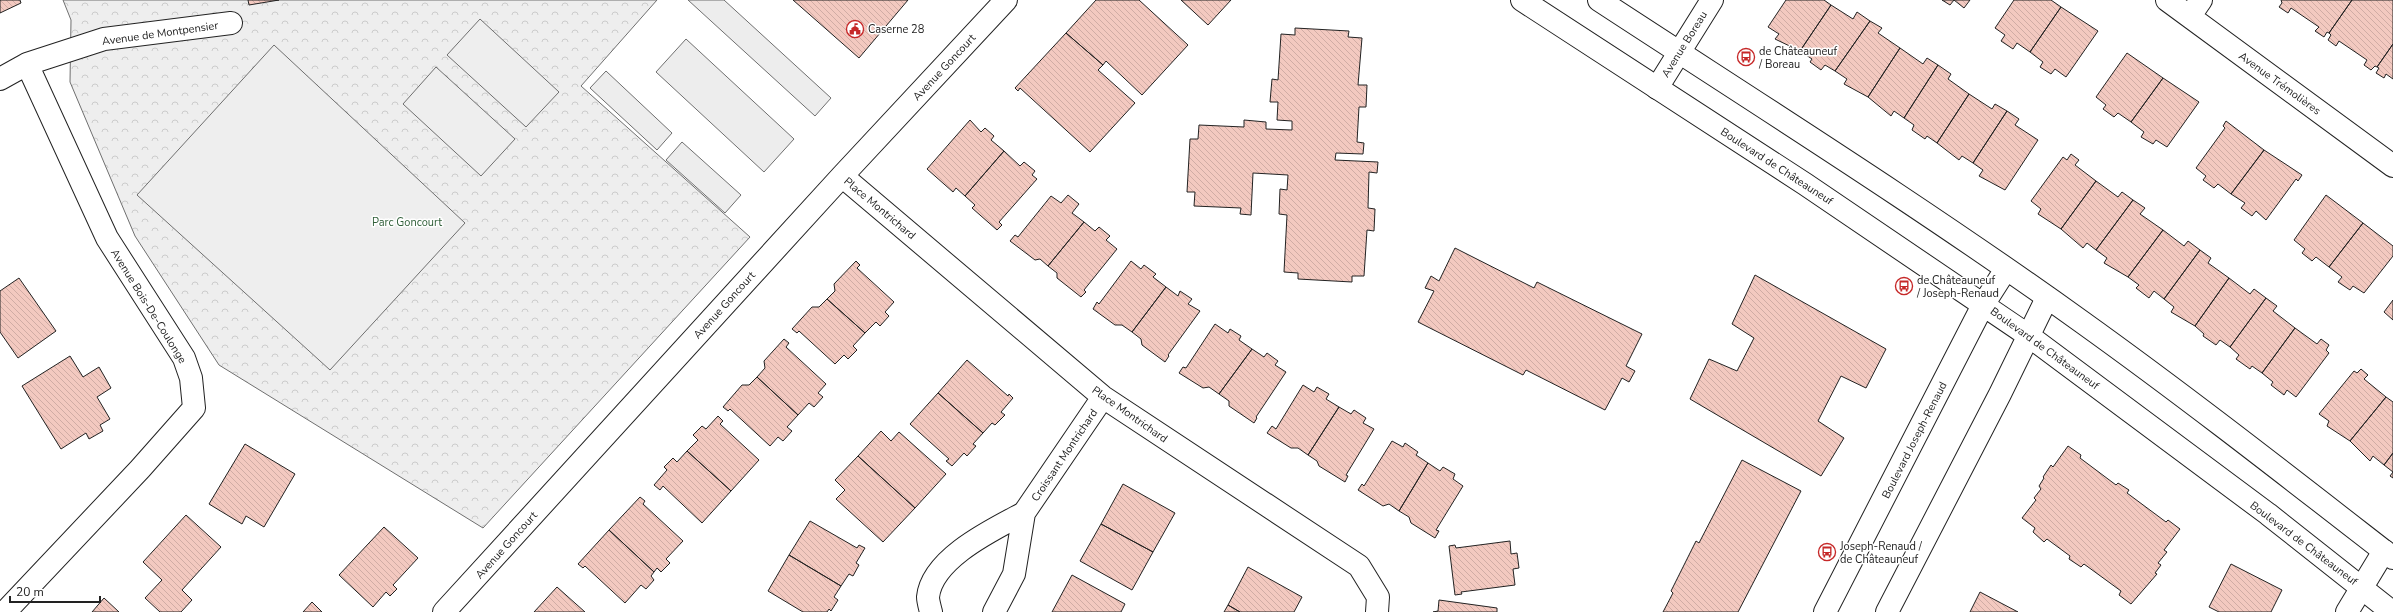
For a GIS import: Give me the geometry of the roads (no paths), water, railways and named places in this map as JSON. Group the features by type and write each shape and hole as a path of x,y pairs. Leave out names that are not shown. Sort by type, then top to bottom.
{"street":[{"name":"Avenue Goncourt","path":"444,612 842,176 1006,0"},
{"name":"Boulevard de Châteauneuf","path":"1522,0 1805,184 2029,336 2362,587 2392,612"},
{"path":"1599,0 1843,158 2048,298 2234,434 2388,554 2362,587 2347,612"},
{"name":"Avenue Boreau","path":"1657,88 1712,0"},
{"name":"Avenue Trémolières","path":"2167,0 2195,8 2393,166"},
{"name":"Avenue de Montpensier","path":"0,79 27,64 104,39 231,22"},
{"name":"Avenue Bois-De-Coulonge","path":"5,612 140,469 194,408 191,378 184,358 107,238 27,64"},
{"name":"Place Montrichard","path":"842,176 1104,397 1359,566 1378,597 1377,612"},
{"name":"Boulevard Joseph-Renaud","path":"1826,612 1983,305 2006,269"},
{"path":"1887,612 2048,298"},
{"name":"Croissant Montrichard","path":"994,612 1014,574 1024,513 1104,397"},
{"name":"Croissant Montrichard","path":"931,612 928,597 938,572 970,542 1024,513"}],"place":[{"name":"Caserne 28","path":"855,29"},
{"name":"de Châteauneuf / Boreau","path":"1746,57"},
{"name":"de Châteauneuf / Joseph-Renaud","path":"1904,286"},
{"name":"Joseph-Renaud / de Châteauneuf","path":"1827,552"}],"park label":[{"name":"Parc Goncourt","path":"407,222"}]}
